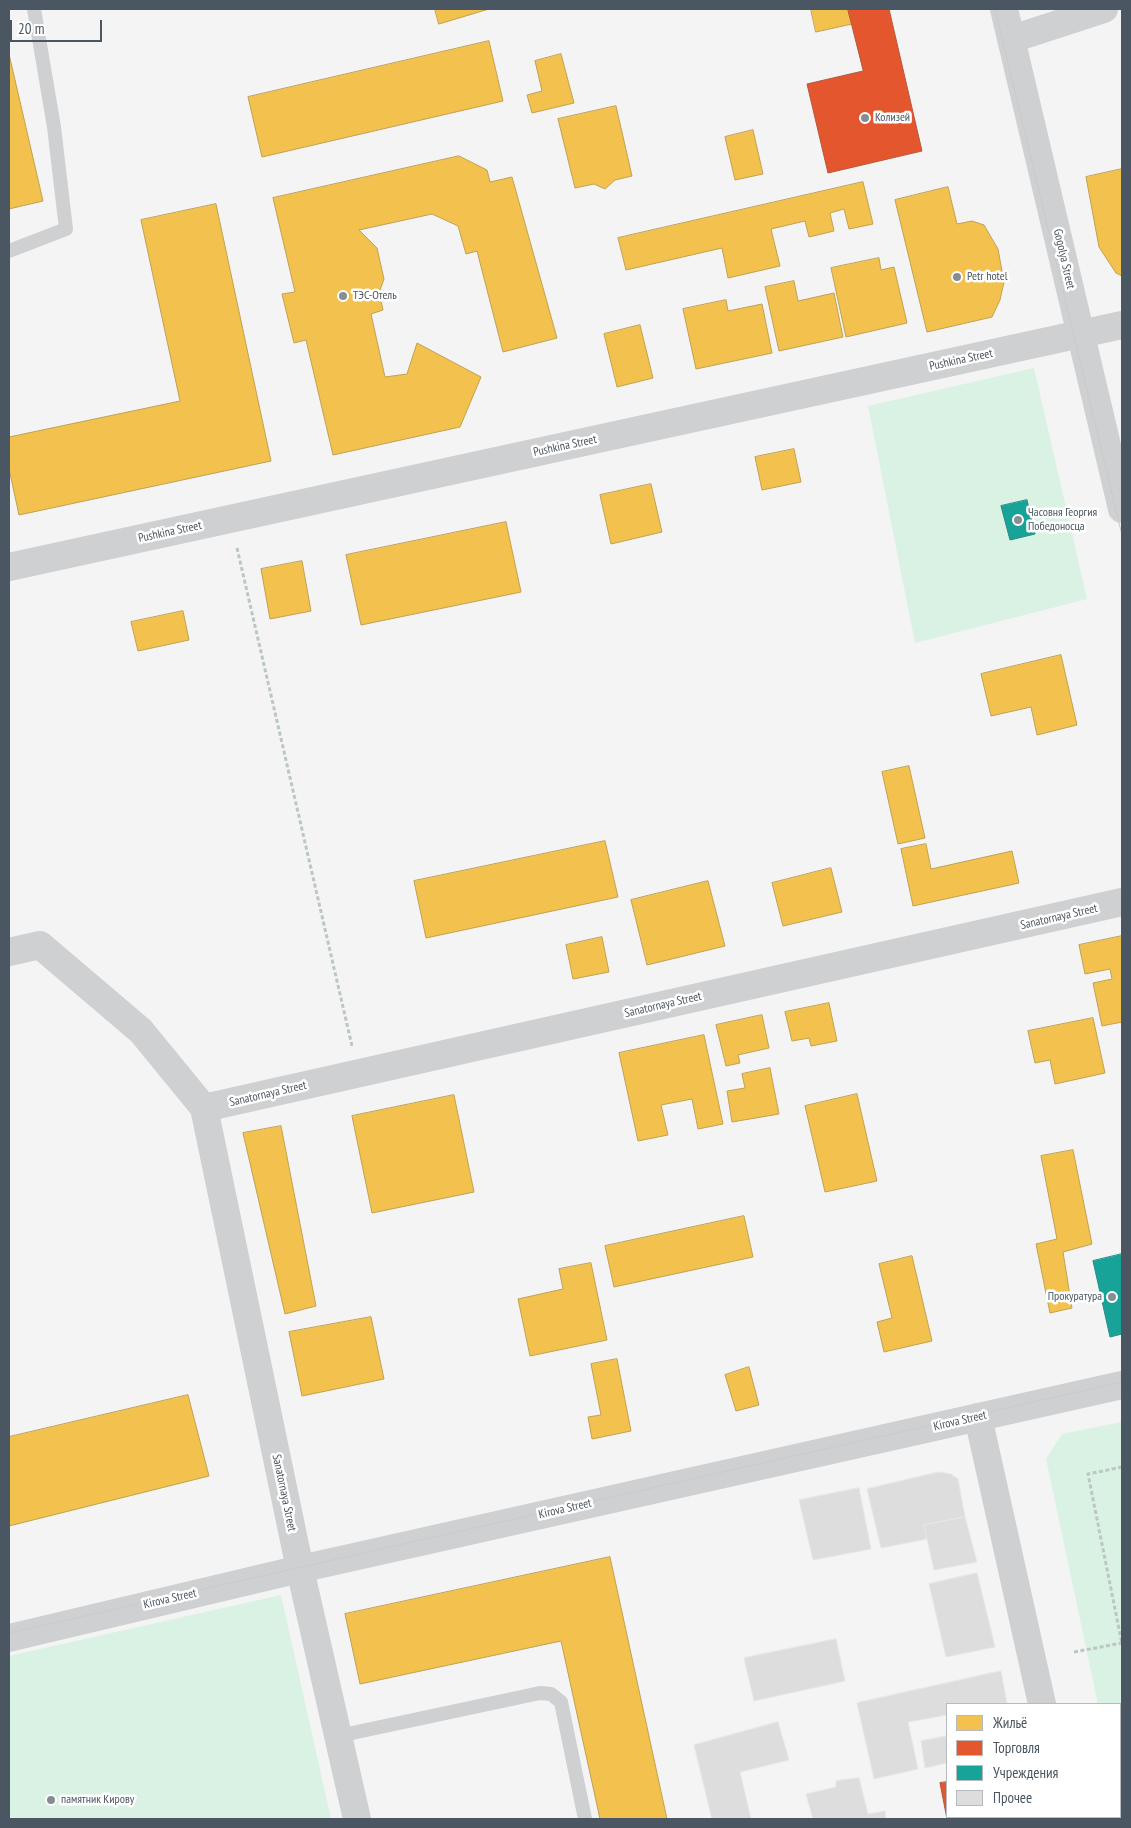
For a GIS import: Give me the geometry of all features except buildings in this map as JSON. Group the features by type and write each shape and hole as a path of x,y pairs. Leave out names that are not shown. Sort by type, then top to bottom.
{"street":[{"name":"Gogolya Street","path":"1004,9 1081,334 1117,462 1122,509"},
{"path":"1012,39 1104,9"},
{"name":"Pushkina Street","path":"9,567 1122,325"},
{"name":"Sanatornaya Street","path":"204,1108 1122,902"},
{"name":"Sanatornaya Street","path":"9,952 40,945 141,1031 204,1108 300,1569 357,1819"},
{"name":"Kirova Street","path":"9,1638 300,1569 1122,1385"},
{"path":"978,1417 1042,1703"}],"lane":[{"path":"9,251 66,228 54,127 34,9"},
{"path":"338,1736 540,1694 552,1694 561,1702 585,1819"}],"path":[{"path":"231,518 359,1073"},
{"path":"1074,1652 1122,1644 1088,1474 1122,1467"}],"green space":[{"path":"1034,368 1087,599 915,643 868,406"},
{"path":"1122,1422 1122,1819 1121,1703 1098,1703 1046,1459 1062,1434"},
{"path":"281,1595 331,1819 9,1819 9,1656"}],"tram line":[{"path":"995,9 1122,535"},
{"path":"9,1633 1122,1382"}],"place":[{"name":"Колизей","path":"865,118"},
{"name":"Petr hotel","path":"957,277"},
{"name":"ТЭС-Отель","path":"343,296"},
{"name":"Часовня Георгия Победоносца","path":"1018,520"},
{"name":"Прокуратура","path":"1112,1297"},
{"name":"памятник Кирову","path":"51,1800"}]}
